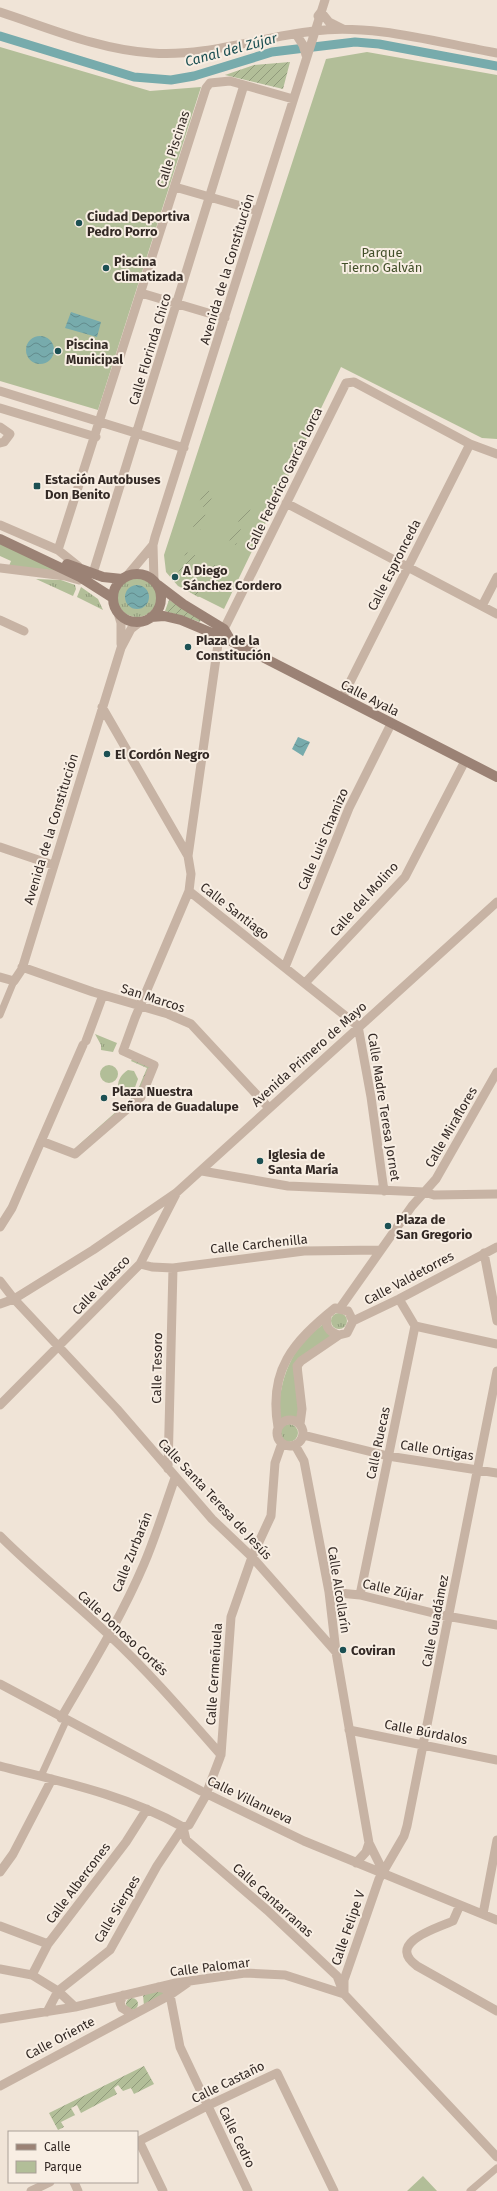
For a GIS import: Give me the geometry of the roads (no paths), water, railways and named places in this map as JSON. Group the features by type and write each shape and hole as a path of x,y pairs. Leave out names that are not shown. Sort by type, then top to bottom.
{"main road":[{"path":"0,538 86,573 125,578 141,574 155,583 161,598 160,606 151,617"},
{"path":"86,573 110,595 118,613 132,621 140,622 151,617 164,616 222,633"},
{"path":"110,595 118,584 125,578"},
{"name":"Calle Ayala","path":"155,583 231,641 497,776"}],"street":[{"name":"Avenida de la Constitución","path":"153,545 293,99 305,57 307,34 321,12 324,0"},
{"path":"0,12 95,42 125,50 152,54 186,53 307,34 344,30 379,32 497,53"},
{"path":"321,12 329,22 344,30"},
{"path":"305,57 307,34"},
{"name":"Calle Piscinas","path":"58,550 96,437 206,88 210,83 230,81 293,99"},
{"name":"Calle Florinda Chico","path":"86,573 138,433 244,85"},
{"path":"175,186 258,211"},
{"path":"141,293 225,318"},
{"name":"Calle Federico García Lorca","path":"188,856 222,633 346,382 354,382 470,444"},
{"path":"0,391 101,421 184,448"},
{"path":"0,408 96,437"},
{"path":"0,427 10,434 4,442 0,443"},
{"path":"470,444 497,454"},
{"name":"Calle Espronceda","path":"342,698 470,444"},
{"path":"286,503 408,565 497,614"},
{"path":"0,525 58,550 86,573"},
{"path":"125,578 153,545"},
{"path":"153,545 155,583"},
{"path":"1,571 73,578 110,595"},
{"path":"482,606 497,577"},
{"name":"Avenida de la Constitución","path":"118,613 121,623 121,648"},
{"path":"0,620 24,631"},
{"name":"Avenida de la Constitución","path":"0,1016 22,967 121,648 131,629 140,622"},
{"name":"Calle Santiago","path":"102,707 188,856 191,874 188,891 358,1026"},
{"path":"96,729 111,722"},
{"name":"Calle Luis Chamizo","path":"285,967 349,808 392,724"},
{"name":"Calle del Molino","path":"306,984 405,877 466,761"},
{"path":"0,847 53,865"},
{"path":"41,1141 75,1154 141,1097 154,1065 123,1051 188,891"},
{"name":"Avenida Primero de Mayo","path":"0,1304 14,1299 93,1250 176,1193 212,1162 358,1026 497,902"},
{"name":"San Marcos","path":"22,967 103,995 168,1014 191,1024 269,1108"},
{"path":"0,978 14,982"},
{"path":"0,1227 12,1208 84,1043 103,995"},
{"name":"Calle Madre Teresa Jornet","path":"358,1026 384,1191"},
{"name":"Calle Miraflores","path":"424,1192 436,1179 497,1072"},
{"path":"212,1162 216,1173"},
{"path":"202,1171 288,1186 424,1192 434,1195 497,1194"},
{"path":"407,1192 411,1196 412,1206"},
{"path":"278,1427 284,1420 288,1419 297,1421 300,1424 300,1440 288,1446 282,1444 277,1438 278,1427 274,1406 286,1358 304,1335 337,1308 424,1192"},
{"name":"Calle Velasco","path":"0,1405 140,1264 176,1193"},
{"name":"Calle Valdetorres","path":"300,1424 302,1409 297,1372 300,1361 339,1335 347,1333 352,1324 497,1247"},
{"name":"Calle Carchenilla","path":"140,1264 152,1267 173,1268 304,1251 380,1250"},
{"path":"484,1253 497,1321"},
{"name":"Calle Tesoro","path":"168,1469 173,1268"},
{"name":"Calle Santa Teresa de Jesús","path":"0,1281 14,1299 116,1409 212,1519 252,1557 336,1652"},
{"path":"399,1299 415,1326 497,1344"},
{"name":"Calle Valdetorres","path":"337,1308 348,1311 352,1324"},
{"path":"327,1317 328,1328 331,1332 339,1335"},
{"name":"Calle Ruecas","path":"360,1595 415,1326"},
{"name":"Calle Guadámez","path":"383,1871 404,1836 424,1745 497,1371"},
{"name":"Calle Ortigas","path":"300,1440 497,1474"},
{"name":"Calle Alcollarín","path":"300,1440 311,1506 329,1592 336,1652 369,1843 383,1871"},
{"name":"Calle Cermeñuela","path":"206,1794 221,1755 231,1617 252,1557 272,1516 275,1463 282,1444"},
{"name":"Calle Zurbarán","path":"63,1720 109,1635 144,1564 175,1478"},
{"name":"Calle Donoso Cortés","path":"0,1536 36,1572 109,1635 166,1691 221,1755"},
{"name":"Calle Zújar","path":"329,1592 360,1595 449,1617 497,1626"},
{"name":"Calle Villanueva","path":"0,1684 63,1720 117,1745 206,1794 356,1863 383,1871 460,1905 496,1918"},
{"path":"41,1776 63,1720"},
{"name":"Calle Búrdalos","path":"350,1730 497,1760"},
{"path":"0,1766 102,1792 147,1809 183,1827"},
{"path":"0,1872 13,1854 52,1779"},
{"name":"Calle Sierpes","path":"58,1991 110,1950 157,1866 183,1827 190,1825 206,1794"},
{"name":"Calle Albercones","path":"32,1975 48,1944 126,1842 147,1809"},
{"name":"Calle Cantarranas","path":"183,1827 186,1840 267,1910 337,1976 344,1994"},
{"path":"483,1914 497,1840"},
{"path":"356,1863 362,1859 369,1843"},
{"name":"Calle Felipe V","path":"344,1994 344,1980 383,1871"},
{"path":"460,1905 453,1921 414,1939 409,1946 408,1957 416,1966 497,2010"},
{"path":"0,1926 48,1944"},
{"path":"0,1969 32,1975 58,1991 75,2007"},
{"name":"Calle Palomar","path":"0,2019 75,2007 191,1980 245,1973 285,1975 344,1994 497,2157"},
{"name":"Calle Oriente","path":"0,2086 135,2012 170,1995 191,1980"},
{"path":"158,1987 165,1989 170,1995"},
{"path":"47,2012 58,1991"},
{"path":"123,1995 120,2003 122,2008 135,2012 140,2002 134,1993"},
{"name":"Calle Cedro","path":"170,1995 180,2046 248,2191"},
{"name":"Calle Castaño","path":"138,2142 207,2106 277,2073 334,2191"},
{"path":"138,2142 163,2191"},
{"path":"470,2191 497,2168"},
{"path":"31,2191 48,2183"}],"water":[{"path":"71,312 101,322 97,337 65,328"},
{"path":"40,336 50,340 54,350 50,360 40,364 30,360 26,350 30,340"},
{"path":"137,585 145,589 149,597 145,605 137,609 129,605 125,597 129,589"},
{"path":"298,737 310,742 303,756 292,749"}],"waterway":[{"name":"Canal del Zújar","path":"0,36 134,77 171,80 194,76 272,52 355,42 379,44 497,66"}],"place":[{"name":"Ciudad Deportiva Pedro Porro","path":"79,223"},
{"name":"Piscina Climatizada","path":"106,268"},
{"name":"Piscina Municipal","path":"58,351"},
{"name":"Estación Autobuses Don Benito","path":"37,486"},
{"name":"A Diego Sánchez Cordero","path":"175,577"},
{"name":"Plaza de la Constitución","path":"188,647"},
{"name":"El Cordón Negro","path":"107,754"},
{"name":"Plaza Nuestra Señora de Guadalupe","path":"104,1098"},
{"name":"Iglesia de Santa María","path":"260,1161"},
{"name":"Plaza de San Gregorio","path":"388,1226"},
{"name":"Coviran","path":"343,1650"}],"park label":[{"name":"Parque Tierno Galván","path":"382,260"}]}
